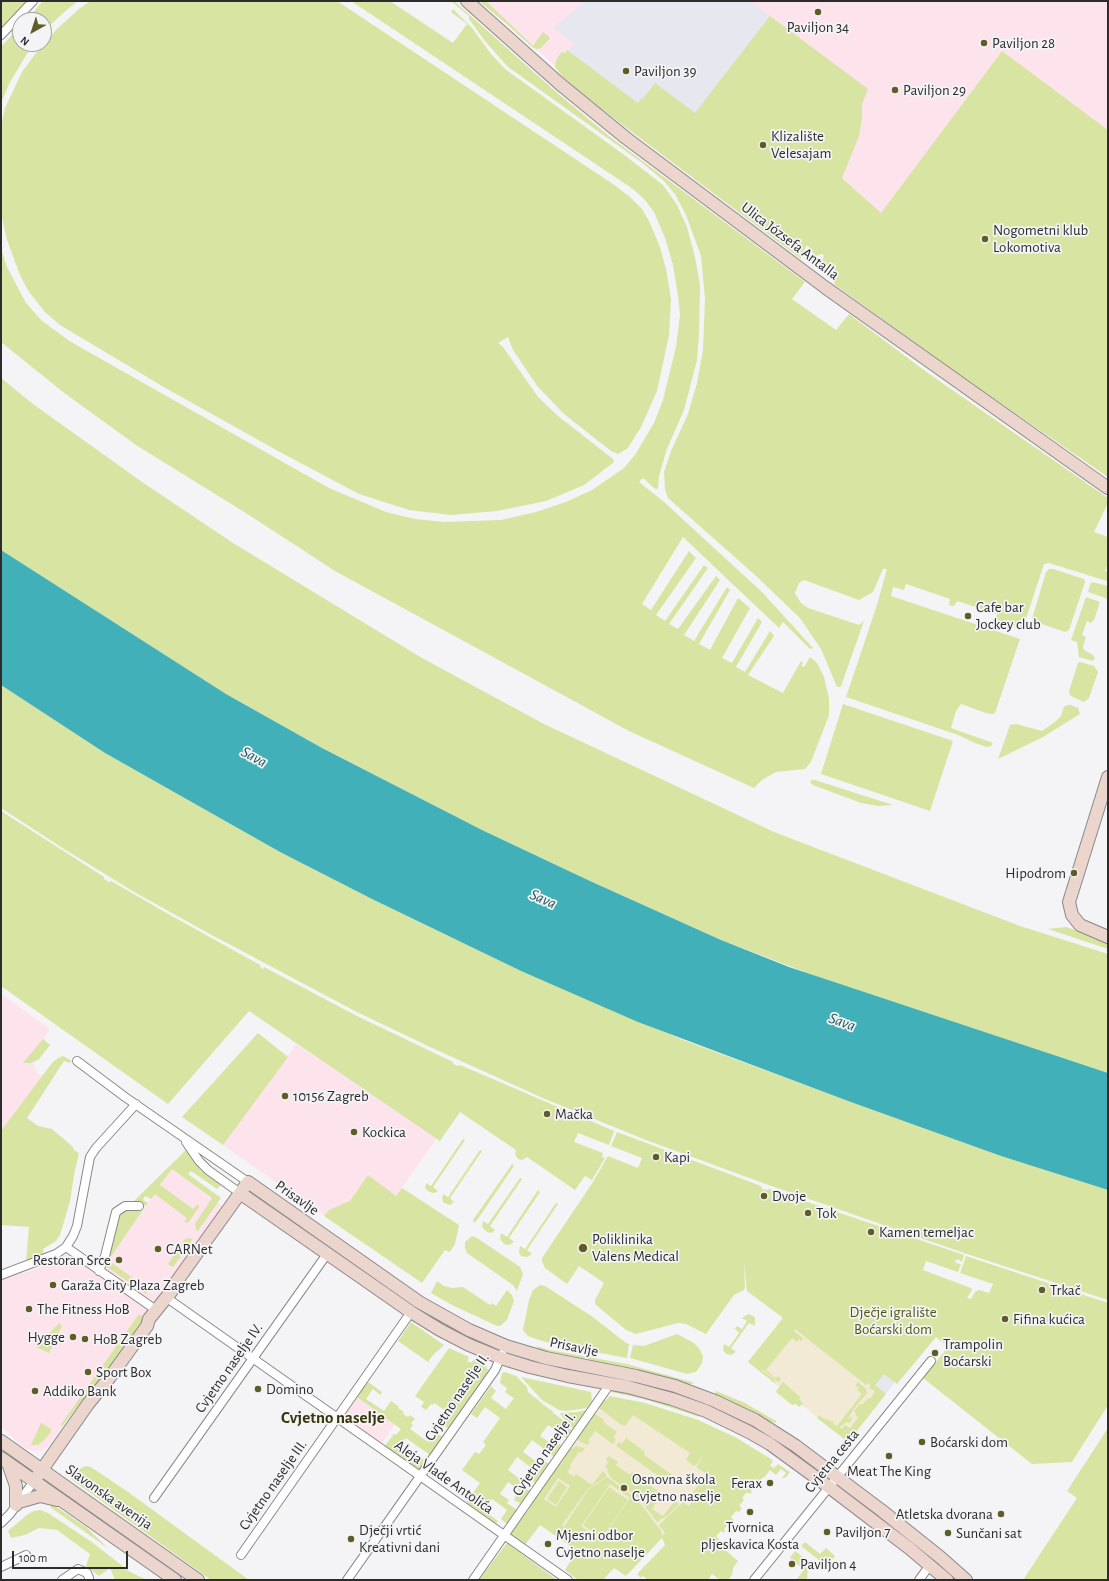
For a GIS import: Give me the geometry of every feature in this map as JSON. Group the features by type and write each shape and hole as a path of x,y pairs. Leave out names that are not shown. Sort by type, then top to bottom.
{"street":[{"path":"1,34 34,1"},
{"name":"Ulica Józsefa Antalla","path":"466,1 560,84 626,138 832,292 1108,488"},
{"path":"1108,777 1069,902 1072,915 1080,925 1108,936"},
{"name":"Prisavlje","path":"77,1061 177,1133 419,1302 456,1324 506,1346 562,1362 636,1376 662,1383 715,1401 755,1420 784,1438 838,1477 935,1552 966,1580"},
{"path":"1,1275 56,1254 66,1247 77,1226 90,1157 96,1148 136,1104"},
{"name":"Prisavlje","path":"177,1133 208,1170 327,1254 412,1312 452,1337 501,1358 544,1370 672,1399 718,1416 762,1439 829,1487 930,1565 947,1580"},
{"path":"1,1523 17,1504 88,1404 110,1377 147,1326 149,1319 167,1298 177,1281 248,1182"},
{"path":"99,1271 103,1265 116,1212 125,1206 139,1206"},
{"path":"66,1247 156,1310"},
{"name":"Cvjetno naselje IV.","path":"154,1498 327,1254"},
{"path":"147,1326 154,1322 165,1307 167,1298"},
{"name":"Aleja Vlade Antolića","path":"167,1298 420,1478 568,1580"},
{"name":"Cvjetno naselje III.","path":"241,1555 412,1312"},
{"name":"Cvjetno naselje II.","path":"347,1580 495,1370 506,1346"},
{"name":"Cvjetna cesta","path":"754,1580 931,1360"},
{"name":"Cvjetno naselje I.","path":"473,1580 610,1384"},
{"name":"Slavonska avenija","path":"1,1440 198,1580"},
{"path":"4,1461 16,1486 17,1504"},
{"name":"Slavonska avenija","path":"4,1461 175,1580"},
{"path":"17,1504 35,1497 44,1496 65,1503"},
{"path":"1,1567 26,1555"},
{"path":"919,1580 930,1565"},
{"path":"62,1580 78,1569 87,1573 90,1579"}],"shaded area":[{"path":"483,1 1108,1 1108,130 1002,51 881,214 843,178 819,230 805,248 802,256 555,66"},
{"path":"585,1 750,1 770,16 665,154 555,66 574,43 553,28"},
{"path":"1,994 50,1029 43,1039 50,1045 39,1059 33,1063 36,1072 41,1076 45,1072 1,1140"},
{"path":"296,1044 437,1138 396,1196 368,1176 350,1201 329,1210 324,1216 223,1145"},
{"path":"172,1169 222,1206 208,1230 159,1301 152,1302 103,1268"},
{"name":"HoB Zagreb","path":"66,1253 140,1302 147,1308 149,1313 105,1376 74,1410 50,1444 43,1450 32,1451 20,1445 1,1427 1,1279 17,1272 24,1273 54,1262 57,1257"},
{"path":"795,1303 884,1373 875,1385 886,1394 848,1442 748,1362"},
{"path":"884,1373 895,1382 886,1394 875,1385"},
{"path":"356,1396 395,1424 380,1446 343,1418"},
{"name":"Osnovna škola Cvjetno naselje","path":"604,1402 678,1419 736,1445 694,1504 624,1575 530,1507"}],"green space":[{"path":"1,1 28,1 17,12 12,12 12,18 1,29"},
{"path":"43,1 78,1 52,23 52,12 33,12"},
{"path":"90,1 337,1 613,184 630,197 642,209 650,223 660,247 666,269 671,299 669,335 657,391 641,427 628,448 618,454 611,451 564,414 538,387 513,350 508,337 498,343 503,347 538,397 558,416 613,459 614,462 584,485 546,501 497,511 451,515 409,510 359,494 278,451 162,386 60,325 45,312 29,292 20,275 7,240 1,213 1,127 5,108 22,72 37,52 52,52 52,35 79,9"},
{"path":"351,1 390,1 453,43 467,24 451,12 453,9 472,28 491,54 505,69 627,157 663,185 677,205 687,227 695,257 700,285 697,360 684,410 667,449 659,476 658,488 654,488 643,478 639,482 664,502 762,592 813,648 809,648 783,622 779,628 683,537 642,604 651,610 689,551 696,558 656,615 665,621 704,565 708,568 669,624 678,629 716,576 720,580 684,635 694,641 727,587 730,590 699,644 710,650 738,598 750,608 722,658 732,663 758,618 762,622 736,667 745,672 770,631 774,636 748,675 783,693 801,661 803,663 801,666 804,667 810,657 817,663 824,677 829,698 829,715 811,762 805,769 776,772 762,780 754,788 629,731 335,571 249,515 136,445 63,392 1,342 1,248 7,267 26,303 42,321 71,342 329,488 386,512 415,519 443,522 501,520 536,512 566,502 592,490 624,468 635,455 654,423 663,400 676,347 680,315 673,265 665,238 654,212 645,200 633,189"},
{"path":"451,1 454,1 555,91 609,136 805,282 792,299 836,330 849,314 925,371 1108,498 1108,503 1094,532 1108,537 1108,566 1105,571 1108,572 1107,581 1049,563 1044,564 1023,628 996,620 997,614 957,601 954,606 949,605 950,599 906,584 904,590 893,587 891,596 1020,639 995,713 986,713 961,704 956,711 951,728 993,743 991,746 987,747 975,743 958,735 846,697 877,605 887,569 883,569 873,592 859,600 804,580 799,583 795,593 801,603 808,608 859,625 864,621 841,686 837,687 821,649 800,618 755,575 668,498 665,489 664,472 671,451 688,414 697,383 703,350 705,298 701,256 686,215 675,194 664,181 641,162 508,67 485,41 469,19 469,16"},
{"path":"479,1 486,1 533,46 543,32 550,38 541,48 536,49 532,47"},
{"name":"Nogometni klub Lokomotiva","path":"770,16 868,89 862,104 862,118 859,136 842,178 881,213 1002,51 1108,130 1108,477 965,379 834,284 834,279 821,262 824,257 823,254 816,256 807,245 801,259 620,123 562,76 555,67 556,61 560,54 562,52 565,53 567,50 638,103 641,98 643,99 655,83 695,113"},
{"path":"12,35 12,52 28,52 10,82 1,103 1,47"},
{"path":"1,378 33,404 142,482 233,543 422,658 544,724 774,832 1020,926 1108,954 1108,1073 821,978 721,940 482,830 322,748 226,694 1,550"},
{"path":"1049,569 1084,579 1085,582 1069,630 1065,632 1036,622 1032,619 1046,572"},
{"path":"1092,582 1108,586 1108,599 1088,592"},
{"path":"1086,597 1100,602 1094,620 1091,623 1087,621 1082,635 1086,637 1083,646 1084,650 1093,655 1095,658 1093,661 1079,657 1077,642 1071,640"},
{"path":"1080,662 1094,666 1098,672 1089,698 1084,702 1070,695 1069,691 1078,663"},
{"path":"1,685 105,753 280,852 372,899 521,971 683,1040 1001,1156 1108,1190 1108,1300 961,1252 763,1183 646,1140 545,1099 357,1012 136,893 1,808"},
{"path":"843,704 953,741 930,811 821,774"},
{"path":"1067,705 1078,708 1080,714 1043,737 998,759 1010,725 1016,724 1042,731 1061,716 1064,707"},
{"path":"812,780 893,805 878,806 861,803 813,785 810,782"},
{"path":"1,811 104,877 104,879 109,882 111,881 260,965 263,969 264,967 355,1015 453,1062 453,1064 458,1066 460,1065 614,1131 609,1145 578,1133 574,1142 603,1153 602,1157 605,1158 592,1180 585,1176 575,1190 527,1157 522,1160 518,1159 515,1154 516,1150 460,1112 440,1141 249,1011 168,1104 1,986"},
{"path":"1066,927 1108,941 1108,949 1048,929"},
{"path":"258,1033 288,1057 223,1145 182,1117"},
{"path":"43,1039 50,1045 39,1059 31,1063 23,1063"},
{"path":"63,1056 72,1061 70,1063 64,1061 27,1118 38,1126 52,1129 79,1153 70,1201 60,1235 56,1241 43,1249 44,1255 26,1262 29,1227 1,1225 1,1131 52,1063"},
{"name":"Dječje igralište Boćarski dom","path":"617,1132 761,1186 762,1189 769,1189 964,1255 962,1262 958,1259 955,1261 956,1263 961,1264 958,1272 926,1261 923,1270 971,1288 972,1290 967,1298 971,1299 975,1292 979,1290 989,1293 993,1284 960,1273 966,1256 1108,1303 1108,1405 1072,1462 1032,1464 923,1378 948,1347 936,1337 897,1384 884,1374 875,1385 886,1394 848,1442 817,1418 819,1415 831,1422 832,1420 834,1422 833,1424 837,1426 862,1394 857,1390 859,1387 855,1386 858,1382 866,1389 867,1393 847,1420 852,1417 849,1423 846,1422 839,1428 842,1429 845,1425 850,1428 858,1418 854,1411 868,1398 870,1399 875,1391 869,1388 871,1385 868,1383 866,1385 795,1329 794,1331 803,1338 800,1342 800,1338 797,1342 792,1338 766,1370 776,1378 778,1376 781,1379 778,1382 762,1369 761,1370 774,1379 776,1384 748,1362 783,1318 747,1291 744,1262 744,1290 734,1295 706,1334 686,1324 678,1323 636,1334 626,1330 595,1304 595,1300 604,1283 579,1266 567,1284 545,1268 542,1261 542,1258 593,1182 608,1156 638,1168 642,1158 611,1146"},
{"path":"463,1139 465,1140 433,1187 438,1191 434,1193 429,1192 425,1188 426,1183 431,1186"},
{"path":"188,1148 200,1170 221,1185 217,1189 191,1171 188,1174 221,1198 197,1232 195,1224 212,1198 172,1169 160,1185 193,1209 199,1205 188,1223 184,1222 187,1218 155,1194 151,1199 145,1196 143,1200 148,1203 146,1206 132,1203"},
{"path":"480,1150 482,1151 450,1198 454,1202 450,1205 444,1203 442,1199 443,1194 448,1197"},
{"path":"512,1164 514,1166 474,1223 473,1220"},
{"path":"368,1175 396,1196 402,1188 459,1225 455,1244 450,1252 445,1250 422,1283 324,1216 329,1210 350,1201"},
{"path":"520,1178 522,1179 490,1226 495,1230 491,1233 487,1232 482,1227 483,1221 488,1224"},
{"path":"538,1190 540,1192 509,1238 514,1242 509,1245 504,1244 500,1239 501,1233 507,1237"},
{"path":"556,1203 558,1204 527,1250 532,1254 527,1257 521,1256 519,1252 520,1246 525,1249"},
{"path":"138,1208 143,1210 110,1258 107,1256 116,1218 124,1209"},
{"path":"472,1236 520,1267 523,1274 517,1291 513,1285 467,1253 465,1242"},
{"path":"188,1238 193,1239 173,1267 168,1264 184,1240"},
{"path":"108,1260 149,1290 146,1294 104,1265"},
{"path":"437,1281 444,1286 452,1288 463,1287 490,1305 492,1303 496,1306 507,1290 512,1295 514,1301 507,1320 500,1326 497,1326 452,1305 431,1293"},
{"path":"540,1285 545,1286 593,1317 629,1344 627,1358 563,1346 528,1336 523,1330 529,1300 533,1290"},
{"path":"139,1314 145,1319 105,1376 84,1398 63,1425 60,1426"},
{"path":"748,1314 755,1318 755,1326 749,1323 731,1348 736,1352 731,1355 726,1354 723,1350 724,1344 729,1347 739,1333 735,1329 737,1326 742,1329 747,1321 742,1318"},
{"path":"411,1322 444,1345 428,1362 398,1341"},
{"path":"59,1323 62,1326 57,1336 56,1334 55,1336 55,1342 53,1340 51,1343 53,1345 49,1353 36,1347 44,1339 45,1340"},
{"path":"677,1334 694,1343 703,1356 702,1363 696,1372 687,1374 630,1358 633,1345 644,1346"},
{"path":"536,1346 550,1350 627,1364 695,1383 687,1385 542,1353"},
{"path":"449,1348 469,1357 467,1361 471,1363 474,1359 484,1363 488,1370 448,1428 441,1424 449,1413 434,1403 433,1405 431,1404 426,1410 421,1407 424,1402 415,1396"},
{"path":"505,1372 516,1376 527,1387 528,1392 552,1410 553,1413 563,1420 572,1431 567,1438 548,1425 540,1436 552,1444 555,1440 562,1446 554,1457 532,1440 523,1452 538,1463 542,1459 549,1464 535,1483 532,1480 537,1472 517,1457 508,1470 524,1482 522,1485 530,1491 521,1504 514,1500 519,1490 508,1482 500,1494 509,1500 507,1503 517,1510 507,1524 501,1519 507,1510 492,1499 484,1511 498,1521 496,1524 466,1503 480,1483 462,1470 475,1452 479,1454 486,1445 483,1442 500,1418 485,1407 477,1418 471,1414 491,1386 496,1391 491,1398 506,1409 514,1398 505,1392 507,1388 500,1383 502,1373"},
{"path":"521,1377 591,1392 592,1401 587,1408 567,1411 559,1410 542,1400"},
{"path":"368,1382 382,1392 380,1395 373,1389 366,1399 384,1411 391,1401 404,1412 403,1414 408,1417 410,1415 415,1419 411,1423 413,1425 410,1429 428,1442 432,1437 435,1439 438,1434 443,1437 430,1455 406,1438 398,1449 414,1461 418,1456 426,1461 419,1470 384,1447 394,1434 396,1435 401,1429 357,1397"},
{"path":"783,1382 800,1397 799,1399 803,1403 799,1407 796,1404 792,1405 777,1393 776,1391"},
{"path":"615,1390 701,1413 700,1417 644,1399 611,1392"},
{"path":"716,1391 745,1403 776,1421 776,1423 758,1417 714,1396"},
{"path":"610,1396 645,1403 698,1420 735,1437 771,1459 773,1461 770,1466 774,1468 778,1464 790,1472 786,1477 781,1479 786,1473 781,1469 776,1475 770,1470 757,1486 755,1485 750,1494 747,1492 742,1498 744,1500 739,1506 742,1508 739,1512 736,1511 731,1517 734,1520 732,1522 731,1521 724,1529 724,1533 721,1531 716,1536 719,1539 716,1542 738,1561 733,1568 732,1575 728,1580 720,1580 712,1574 708,1580 648,1580 643,1576 641,1578 637,1574 665,1545 662,1538 626,1576 614,1568 603,1580 578,1580 565,1570 577,1551 540,1525 525,1545 510,1534 530,1508 529,1507 558,1464 560,1465 563,1461 562,1459 568,1451 576,1446 585,1448 581,1453 579,1452 567,1472 574,1477 576,1474 592,1485 603,1471 607,1476 588,1489 562,1525 564,1527 588,1490 607,1477 637,1499 661,1531 662,1536 665,1533 659,1525 683,1502 689,1506 691,1503 688,1500 701,1481 707,1485 711,1480 705,1476 706,1474 696,1467 703,1455 694,1466 686,1460 690,1453 633,1415 625,1426 620,1424 598,1407 604,1399 606,1400","holes":["558,1478 570,1486 556,1507 544,1499","610,1484 630,1498 601,1541 581,1526"]},
{"path":"586,1410 573,1429 560,1414 561,1413"},
{"path":"594,1413 604,1420 603,1422 617,1432 613,1437 616,1439 613,1444 595,1431 587,1445 576,1439"},
{"path":"41,1423 51,1429 51,1432 38,1445 31,1445"},
{"path":"1108,1428 1108,1580 1023,1580 1077,1498 1067,1491"},
{"path":"626,1438 645,1452 644,1455 675,1477 670,1484 616,1446 619,1442 622,1444"},
{"path":"609,1456 618,1462 616,1465 630,1475 632,1472 662,1494 652,1509 663,1516 675,1501 678,1505 668,1515 657,1522 638,1497 611,1478 607,1471 608,1469 605,1467 608,1462 606,1460"},
{"path":"85,1466 91,1467 128,1492 249,1580 211,1580 71,1479 78,1470"},
{"path":"559,1481 567,1487 556,1505 547,1499"},
{"path":"609,1487 628,1500 602,1538 583,1525"},
{"path":"52,1504 86,1527 109,1549 50,1507"},
{"path":"41,1510 48,1513 93,1543 130,1572 147,1580 115,1580 110,1568 99,1576 86,1566 90,1554 57,1530 39,1528 25,1535 11,1538 8,1531 28,1514"},
{"path":"805,1542 820,1554 826,1548 835,1556 830,1562 823,1563 801,1546"},
{"path":"507,1543 557,1580 479,1580"},
{"path":"795,1551 808,1563 807,1580 796,1580 804,1570 790,1558"}],"water":[{"name":"Sava","path":"1,550 226,694 322,748 482,830 721,940 789,967 1108,1073 1108,1190 1001,1156 848,1101 638,1022 521,971 372,899 280,852 105,753 1,685"}],"place":[{"name":"Paviljon 34","path":"818,12"},
{"name":"Paviljon 28","path":"984,43"},
{"name":"Paviljon 39","path":"626,71"},
{"name":"Paviljon 29","path":"895,90"},
{"name":"Klizalište Velesajam","path":"763,145"},
{"name":"Nogometni klub Lokomotiva","path":"985,239"},
{"name":"Cafe bar Jockey club","path":"968,616"},
{"name":"Hipodrom","path":"1074,873"},
{"name":"10156 Zagreb","path":"285,1096"},
{"name":"Mačka","path":"547,1114"},
{"name":"Kockica","path":"354,1132"},
{"name":"Kapi","path":"656,1157"},
{"name":"Dvoje","path":"764,1196"},
{"name":"Tok","path":"808,1213"},
{"name":"Kamen temeljac","path":"871,1232"},
{"name":"Poliklinika Valens Medical","path":"583,1248"},
{"name":"CARNet","path":"158,1249"},
{"name":"Restoran Srce","path":"119,1260"},
{"name":"Garaža City Plaza Zagreb","path":"53,1285"},
{"name":"Trkač","path":"1042,1290"},
{"name":"The Fitness HoB","path":"29,1309"},
{"name":"Fifina kućica","path":"1005,1319"},
{"name":"Hygge","path":"73,1337"},
{"name":"HoB Zagreb","path":"85,1339"},
{"name":"Trampolin Boćarski","path":"935,1353"},
{"name":"Sport Box","path":"88,1372"},
{"name":"Domino","path":"258,1389"},
{"name":"Addiko Bank","path":"35,1391"},
{"name":"Boćarski dom","path":"922,1442"},
{"name":"Meat The King","path":"889,1456"},
{"name":"Ferax","path":"770,1483"},
{"name":"Osnovna škola Cvjetno naselje","path":"624,1488"},
{"name":"Tvornica pljeskavica Kosta","path":"750,1512"},
{"name":"Atletska dvorana","path":"1001,1514"},
{"name":"Paviljon 7","path":"827,1532"},
{"name":"Sunčani sat","path":"948,1533"},
{"name":"Dječji vrtić Kreativni dani","path":"351,1539"},
{"name":"Mjesni odbor Cvjetno naselje","path":"548,1544"},
{"name":"Paviljon 4","path":"792,1564"}],"district":[{"name":"Cvjetno naselje","path":"333,1418"}]}
